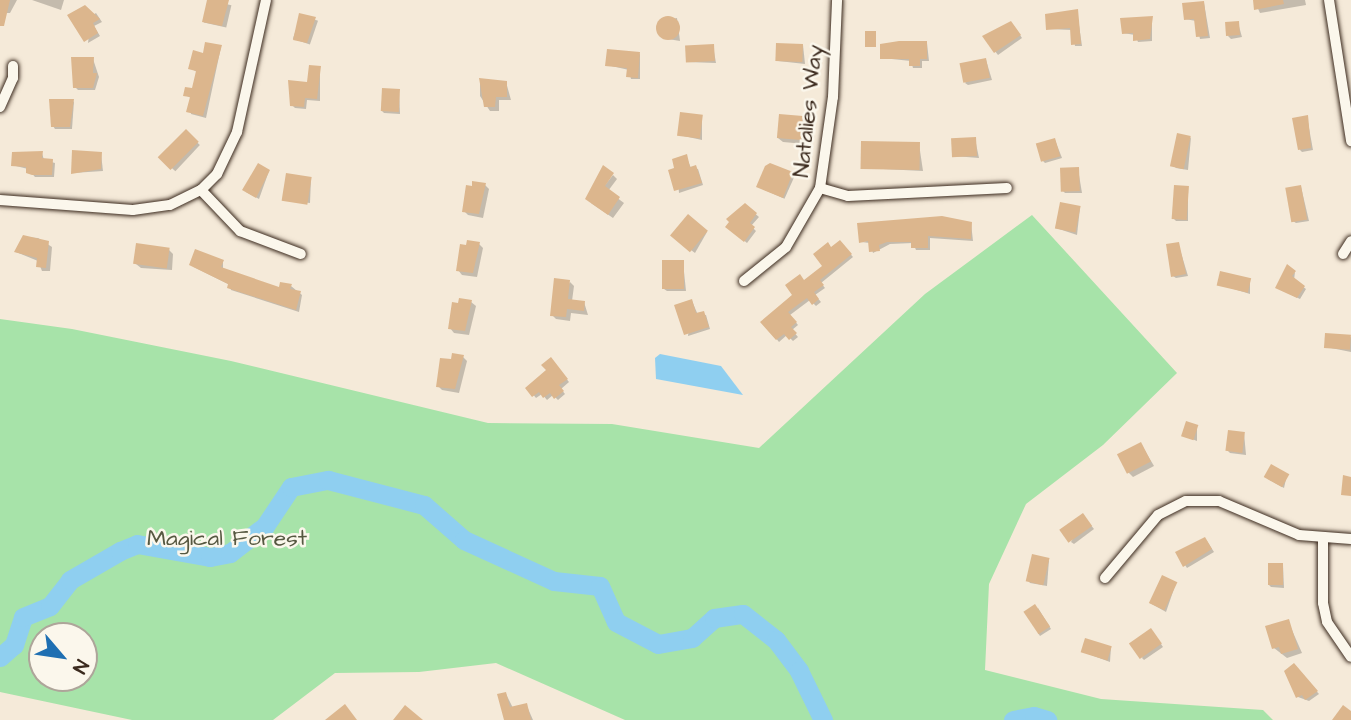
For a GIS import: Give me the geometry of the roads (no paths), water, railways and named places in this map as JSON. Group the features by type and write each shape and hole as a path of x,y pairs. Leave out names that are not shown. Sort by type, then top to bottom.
{"street":[{"path":"0,200 133,210 170,205 201,190 217,174 237,132 266,0"},
{"name":"Natalies Way","path":"744,281 786,247 820,188 833,97 837,0"},
{"path":"1329,0 1351,141"},
{"path":"0,107 13,78 13,65"},
{"path":"820,188 848,196 1007,188"},
{"path":"201,190 240,231 302,254"},
{"path":"1343,254 1351,241"},
{"path":"1105,578 1141,531 1158,515 1186,501 1219,501 1286,530 1323,538 1351,539"},
{"path":"1323,538 1322,603 1327,622 1351,657"}],"water":[{"path":"660,354 721,366 743,395 656,379 655,358"}],"waterway":[{"path":"0,657 14,645 23,617 50,606 70,580 120,551 137,544 210,557 230,553 265,526 291,487 328,480 424,505 464,540 554,581 600,586 616,622 658,644 692,638 714,618 743,614 776,640 799,671 823,720"},
{"path":"1013,720 1034,716 1047,720"}],"park label":[{"name":"Magical Forest","path":"227,538"}]}
